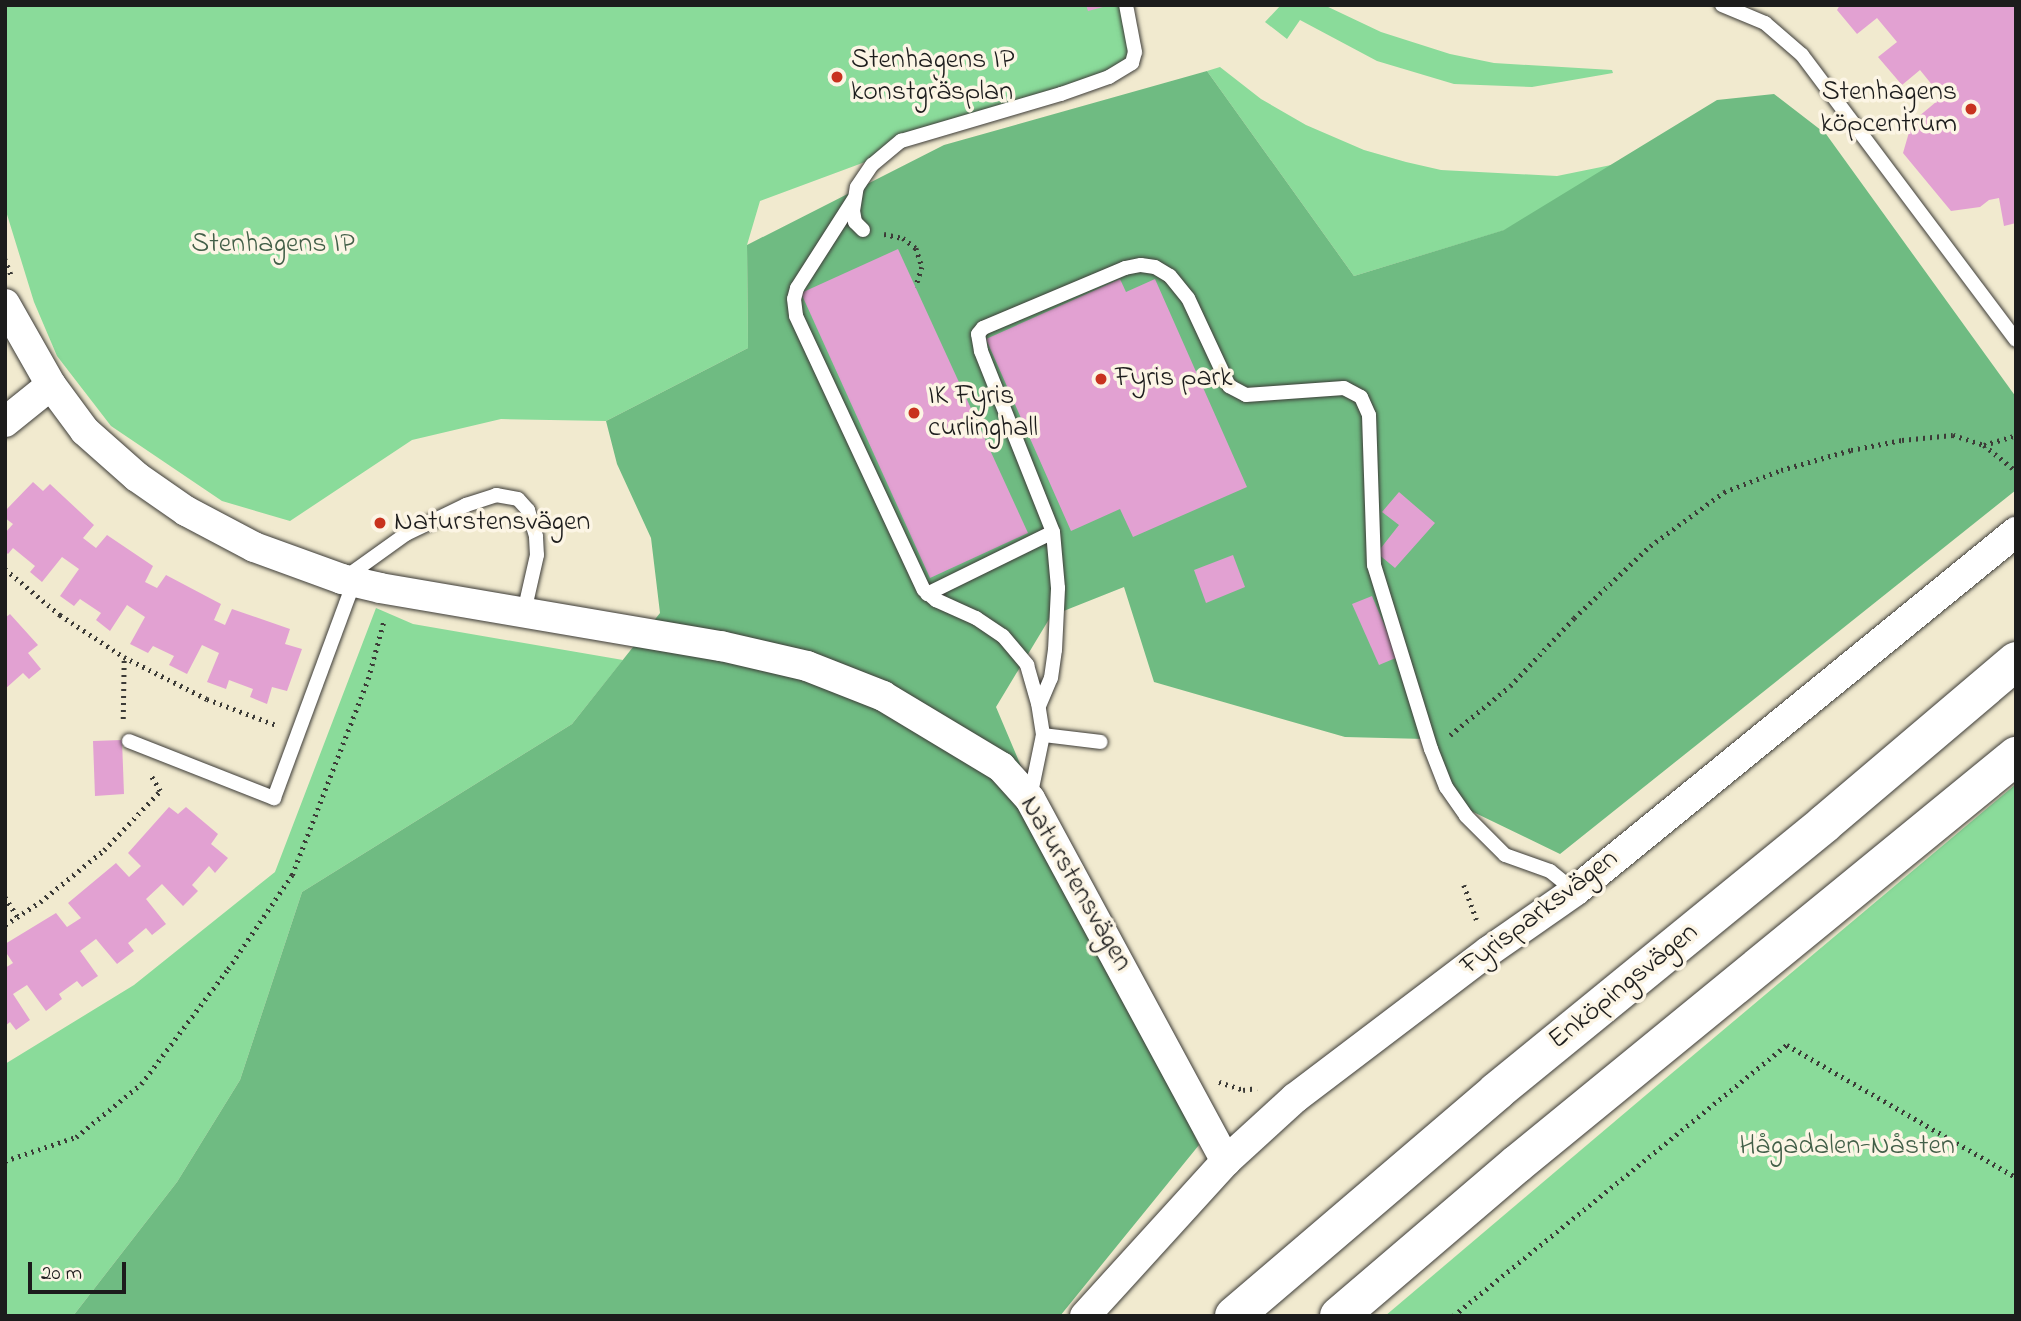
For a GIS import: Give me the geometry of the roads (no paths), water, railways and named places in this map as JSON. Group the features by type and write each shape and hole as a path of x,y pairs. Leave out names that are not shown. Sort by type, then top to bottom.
{"main road":[{"name":"Enköpingsvägen","path":"1234,1316 1497,1091 1824,824 2016,661"},
{"path":"1339,1316 1517,1164 2016,757"}],"street":[{"name":"Naturstensvägen","path":"5,304 51,385 85,430 136,477 186,511 254,547 348,581 721,646 807,666 883,696 1001,767 1030,799 1226,1161"},
{"path":"5,422 51,385"},
{"name":"Fyrisparksvägen","path":"1085,1316 1226,1161 1281,1111 1478,959 1575,891 2016,532"}],"lane":[{"path":"1030,799 1043,735 1039,706 1027,665 1011,643 976,618 927,594 834,404 796,316 794,299 797,288 854,199 872,165 901,141 1061,94 1125,68 1132,63 1135,52 1126,5"},
{"path":"1722,5 1765,23 1802,55 2016,340"},
{"path":"854,199 855,222 863,230"},
{"path":"1039,706 1051,678 1055,650 1058,588 1053,532 981,352 978,334 983,328 1125,268 1141,265 1155,267 1170,276 1188,298 1229,386 1246,395 1344,388 1361,397 1368,415 1374,565 1431,749 1446,787 1459,806 1505,855 1550,871 1575,891"},
{"path":"130,741 274,799 348,581 407,534 466,505 496,495 518,499 528,510 536,537 537,555 524,612"},
{"path":"927,594 1053,532"},
{"path":"1043,735 1101,742"}],"place":[{"name":"Stenhagens IP konstgräsplan","path":"837,77"},
{"name":"Stenhagens köpcentrum","path":"1971,109"},
{"name":"Fyris park","path":"1101,379"},
{"name":"IK Fyris curlinghall","path":"914,413"},
{"name":"Naturstensvägen","path":"380,523"}],"park label":[{"name":"Stenhagens IP","path":"273,245"},
{"name":"Hågadalen-Nåsten","path":"1847,1147"}]}
